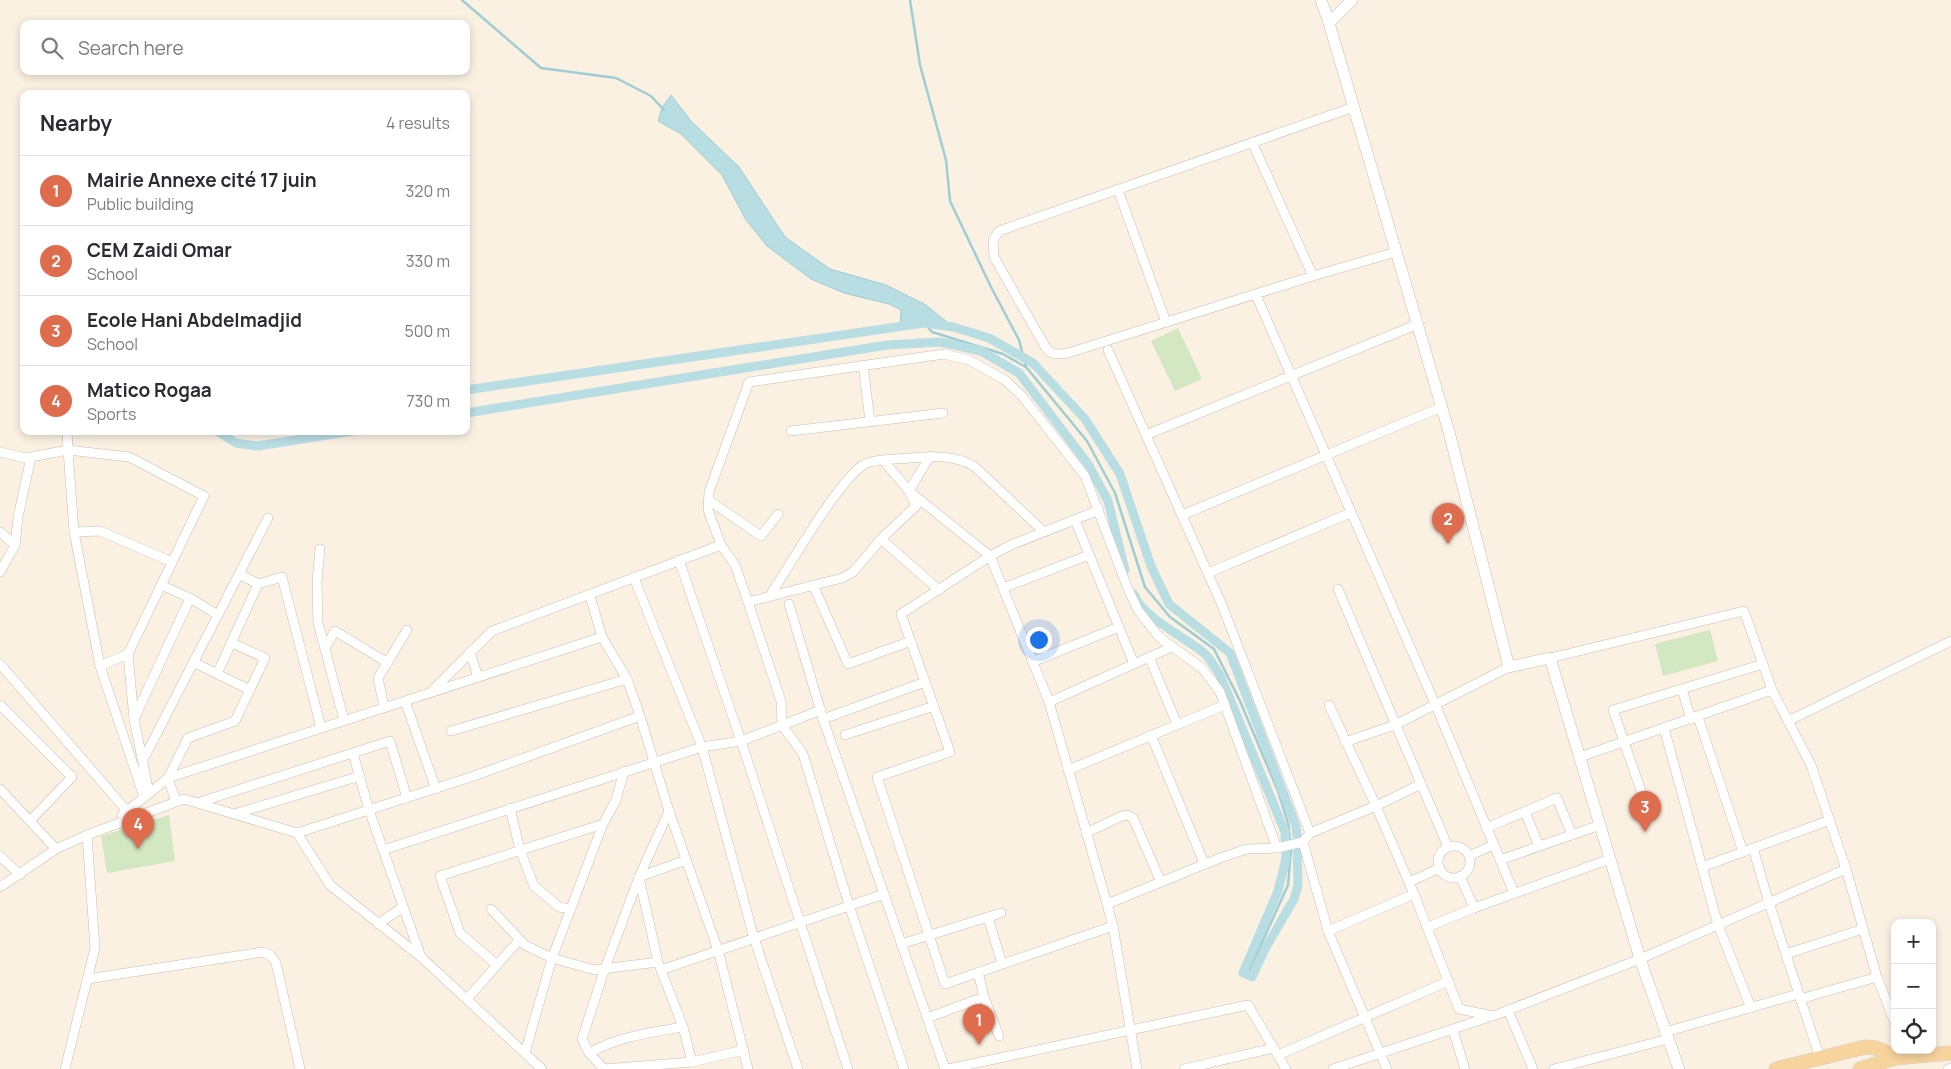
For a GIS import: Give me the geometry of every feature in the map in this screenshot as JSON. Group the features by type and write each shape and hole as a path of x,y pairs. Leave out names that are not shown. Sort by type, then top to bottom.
{"main road":[{"path":"1776,1069 1826,1061 1865,1047 1874,1047 1902,1055"},
{"path":"1860,1069 1902,1055 1951,1053"}],"street":[{"path":"1321,0 1330,23 1442,407 1509,668"},
{"path":"1330,23 1352,0"},
{"path":"1354,107 999,231 993,240 994,257 1050,353 1057,355 1396,252"},
{"path":"1252,142 1313,276"},
{"path":"1118,190 1166,322"},
{"path":"1256,295 1436,706 1514,893"},
{"path":"1146,434 1418,324"},
{"path":"1108,350 1208,573 1310,833"},
{"path":"904,1069 849,905 803,754 782,725 781,701 748,602 735,565 721,545 708,510 709,492 749,382 944,354 969,360 1005,380 1022,396 1085,476 1128,589 1138,610 1159,637 1203,669 1220,692 1281,848"},
{"path":"863,365 870,421"},
{"path":"1182,515 1442,407"},
{"path":"791,431 943,413"},
{"path":"67,435 74,532 100,666 147,795"},
{"path":"0,452 25,458 68,450 129,458 204,496 128,654 134,719 147,795"},
{"path":"0,572 15,545 18,517 31,456"},
{"path":"909,491 930,456"},
{"path":"769,597 828,506 854,471 867,463 930,456 956,458 974,466 1044,532"},
{"path":"884,461 909,491 990,556 1049,702 1107,904 1113,926 1137,1069"},
{"path":"748,602 847,576 881,539 916,506 909,491"},
{"path":"710,501 761,536 778,514"},
{"path":"1099,510 1011,545 990,556 901,614 950,752 876,777 945,984 1113,926"},
{"path":"1208,573 1350,513"},
{"path":"142,760 268,518"},
{"path":"1075,520 1134,664"},
{"path":"74,532 100,531 172,562"},
{"path":"0,532 15,545"},
{"path":"881,539 939,590"},
{"path":"431,692 492,631 590,596 721,545"},
{"path":"320,549 317,582 318,623 344,720"},
{"path":"1003,588 1089,555"},
{"path":"679,560 741,741 848,1069"},
{"path":"239,574 258,584 282,577 320,728"},
{"path":"634,578 702,747 754,938 798,1069"},
{"path":"161,584 218,614"},
{"path":"217,674 258,584"},
{"path":"813,585 848,664 911,641"},
{"path":"1338,589 1448,847"},
{"path":"590,596 602,637 628,679 669,811 718,950 748,1069"},
{"path":"134,719 190,598"},
{"path":"790,604 822,714 944,1069"},
{"path":"1345,742 1395,725 1509,668 1744,611 1772,690 1811,765 1846,870 1877,977 1891,1013"},
{"path":"1032,662 1119,626"},
{"path":"384,708 378,678 407,630"},
{"path":"325,648 335,631 388,662"},
{"path":"106,828 168,778 602,637"},
{"path":"1788,721 1951,641"},
{"path":"176,802 168,778 188,738 235,721 265,658 232,643"},
{"path":"1049,702 1172,647"},
{"path":"470,652 478,677"},
{"path":"100,666 128,654"},
{"path":"1149,657 1177,724"},
{"path":"1550,658 1640,959 1679,1069"},
{"path":"193,662 250,690"},
{"path":"0,664 127,811"},
{"path":"1649,814 1613,710 1763,664"},
{"path":"451,731 628,679"},
{"path":"383,850 624,771 702,747 741,741 782,725 925,682"},
{"path":"1682,689 1743,852"},
{"path":"1580,757 1772,690"},
{"path":"405,701 436,789"},
{"path":"0,705 72,777 30,821"},
{"path":"1068,770 1225,705"},
{"path":"1329,705 1409,882 1459,1009 1493,1016"},
{"path":"845,735 934,706"},
{"path":"0,887 56,849 87,835 184,799 297,833 436,789 640,716"},
{"path":"1664,728 1718,925 1751,1008"},
{"path":"1151,735 1204,863"},
{"path":"197,803 390,741 407,798"},
{"path":"353,753 383,850 421,957"},
{"path":"533,1069 528,1056 552,958 603,824 616,800 624,771"},
{"path":"234,814 360,776"},
{"path":"1107,904 1204,863 1247,849 1281,848 1301,843 1310,833 1376,806 1422,784"},
{"path":"0,789 56,849"},
{"path":"1486,828 1557,798 1572,835"},
{"path":"510,808 520,850 534,886 559,907 571,909"},
{"path":"669,811 639,877 605,968 582,1039 589,1053 604,1069 692,1062 744,1050"},
{"path":"1525,812 1538,846"},
{"path":"1086,833 1122,816 1127,815 1133,818 1161,882"},
{"path":"1702,867 1830,820"},
{"path":"497,965 460,933 440,876 603,824"},
{"path":"1500,860 1600,825"},
{"path":"297,833 330,885 421,957 542,1069"},
{"path":"65,1069 95,948 87,835"},
{"path":"1301,843 1328,931 1387,1069"},
{"path":"1469,856 1493,845"},
{"path":"1448,847 1461,847 1469,856 1468,869 1457,878 1447,876 1440,868 1439,857 1441,852 1448,847"},
{"path":"1753,848 1799,996 1826,1061"},
{"path":"0,856 20,875"},
{"path":"1428,927 1514,893 1610,859"},
{"path":"639,877 686,860"},
{"path":"1409,882 1440,868"},
{"path":"1333,1069 1493,1016 1640,959 1846,870"},
{"path":"1460,876 1474,908"},
{"path":"639,877 659,966 683,1027 692,1062"},
{"path":"491,909 525,944 552,958 595,970 659,966 718,950 884,894"},
{"path":"1328,931 1414,894"},
{"path":"378,924 403,907"},
{"path":"901,944 1001,913"},
{"path":"988,917 1002,964"},
{"path":"1786,954 1863,929"},
{"path":"466,999 520,940"},
{"path":"87,979 263,952 270,955 276,963 300,1069"},
{"path":"978,972 984,997 999,1036"},
{"path":"1554,1069 1666,1036 1751,1008 1877,977"},
{"path":"1184,1069 1276,1051 1366,1017 1449,981"},
{"path":"927,1018 984,997"},
{"path":"948,1069 1248,1005 1286,1069"},
{"path":"1508,1010 1533,1069"},
{"path":"589,1053 609,1042 626,1037 683,1027"},
{"path":"1453,1030 1465,1069"}],"green space":[{"path":"1178,328 1202,379 1175,391 1151,341"},
{"path":"1710,630 1718,661 1663,676 1655,644"},
{"path":"169,815 175,861 107,873 101,836"}],"water":[{"path":"671,95 691,121 739,167 785,237 830,269 886,285 926,305 953,327 924,323 900,327 901,310 889,304 844,293 811,279 767,246 746,220 722,175 681,134 658,121 662,108"}],"waterway":[{"path":"462,0 541,68 616,78 651,96 664,110"},
{"path":"910,0 920,65 946,160 950,201 991,287 1019,340 1026,367"},
{"path":"923,321 932,332 1003,354 1026,367 1087,441 1115,493 1145,587 1170,617 1214,649 1240,701 1278,791 1288,823 1291,850 1288,885 1249,971"},
{"path":"470,389 924,323 953,327 989,338 1033,363 1085,419 1120,474 1151,566 1169,604 1230,653 1296,826 1298,886 1294,899 1265,949 1252,977 1243,973 1278,891 1286,858 1285,832 1220,675 1204,653 1155,619 1139,603 1134,594"},
{"path":"470,412 887,345 940,342 981,351 1019,373 1088,464 1108,501 1125,570"},
{"path":"223,435 236,443 258,446 328,435"}],"place":[{"name":"CEM Zaidi Omar","path":"1448,544"},
{"name":"Ecole Hani Abdelmadjid","path":"1645,832"},
{"name":"Matico Rogaa","path":"138,849"},
{"name":"Mairie Annexe cité 17 juin","path":"979,1045"}]}
